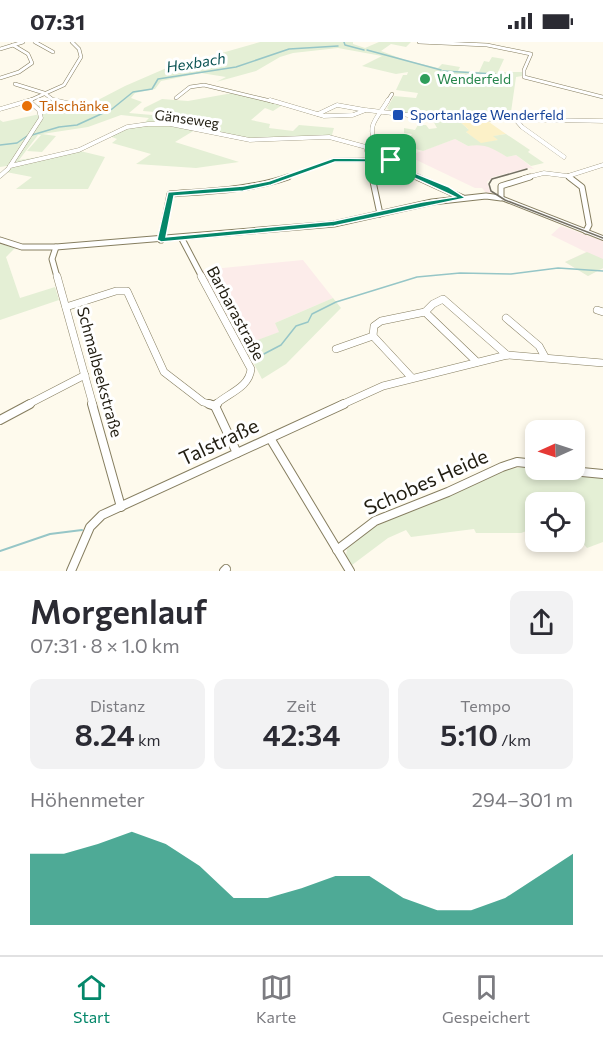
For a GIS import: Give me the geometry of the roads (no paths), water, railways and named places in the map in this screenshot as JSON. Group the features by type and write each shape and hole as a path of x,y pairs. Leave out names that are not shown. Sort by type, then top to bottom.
{"street":[{"path":"0,49 23,42"},
{"path":"35,42 53,52"},
{"path":"0,109 29,101 64,85 81,58 81,53 72,42"},
{"path":"419,42 487,45 531,54 524,70 525,77 603,97"},
{"path":"0,78 22,71 32,63 28,54 13,45"},
{"path":"15,84 45,94 54,101 80,106"},
{"path":"176,98 190,87 204,85 256,96 318,115 339,116 366,110"},
{"path":"392,94 372,128 373,139 391,160 415,176 463,198"},
{"path":"0,176 10,166 41,114 29,101"},
{"path":"318,115 340,104 382,113 439,118 603,121"},
{"path":"516,120 522,127 564,157"},
{"name":"Gänseweg","path":"10,166 79,150 127,127 152,123 170,124 250,140 330,137 366,147 369,160"},
{"path":"161,240 170,194 243,188 271,183 334,160 391,160"},
{"path":"369,160 380,214"},
{"path":"501,198 503,195 501,186 506,183 544,173 568,176 603,165"},
{"path":"568,176 582,187 589,225 586,231"},
{"path":"0,240 22,246 56,247 161,240 334,224 422,204 486,196 501,198 603,237"},
{"name":"Barbarastraße","path":"182,238 251,369 250,379 221,398 215,406"},
{"name":"Schmalbeekstraße","path":"56,247 52,258 121,507"},
{"path":"66,307 116,291 127,291 164,372 203,402 215,406 237,453"},
{"path":"412,378 373,336 374,326 381,321 424,312 432,304 443,299 507,355"},
{"path":"424,312 477,362"},
{"path":"506,318 539,346 545,357"},
{"path":"336,349 373,336"},
{"name":"Talstraße","path":"71,571 90,527 102,515 383,386 507,355 603,363"},
{"path":"0,420 85,375"},
{"path":"270,438 350,571"},
{"name":"Schobes Heide","path":"337,550 375,520 448,492 502,467 518,462 525,463"},
{"path":"585,472 603,474"}],"waterway":[{"name":"Hexbach","path":"344,42 345,45 364,50"},
{"name":"Hexbach","path":"32,135 59,127 77,125 112,109 133,92 152,89 158,79 236,67 289,49 338,46"},
{"name":"Hexbach","path":"367,50 441,70"},
{"name":"Hexbach","path":"443,71 495,74"},
{"name":"Hexbach","path":"498,75 512,76"},
{"name":"Hexbach","path":"0,145 17,143 27,136"},
{"path":"260,356 281,345 296,326 308,322 312,314 336,302 417,277 460,273 511,274 558,268 603,271"},
{"path":"0,551 50,534 82,530"}],"tram line":[{"path":"527,169 492,179 489,184 491,191 505,200 603,238"}],"place":[{"name":"Wenderfeld","path":"425,79"},
{"name":"Talschänke","path":"27,106"},
{"name":"Sportanlage Wenderfeld","path":"398,115"}]}
